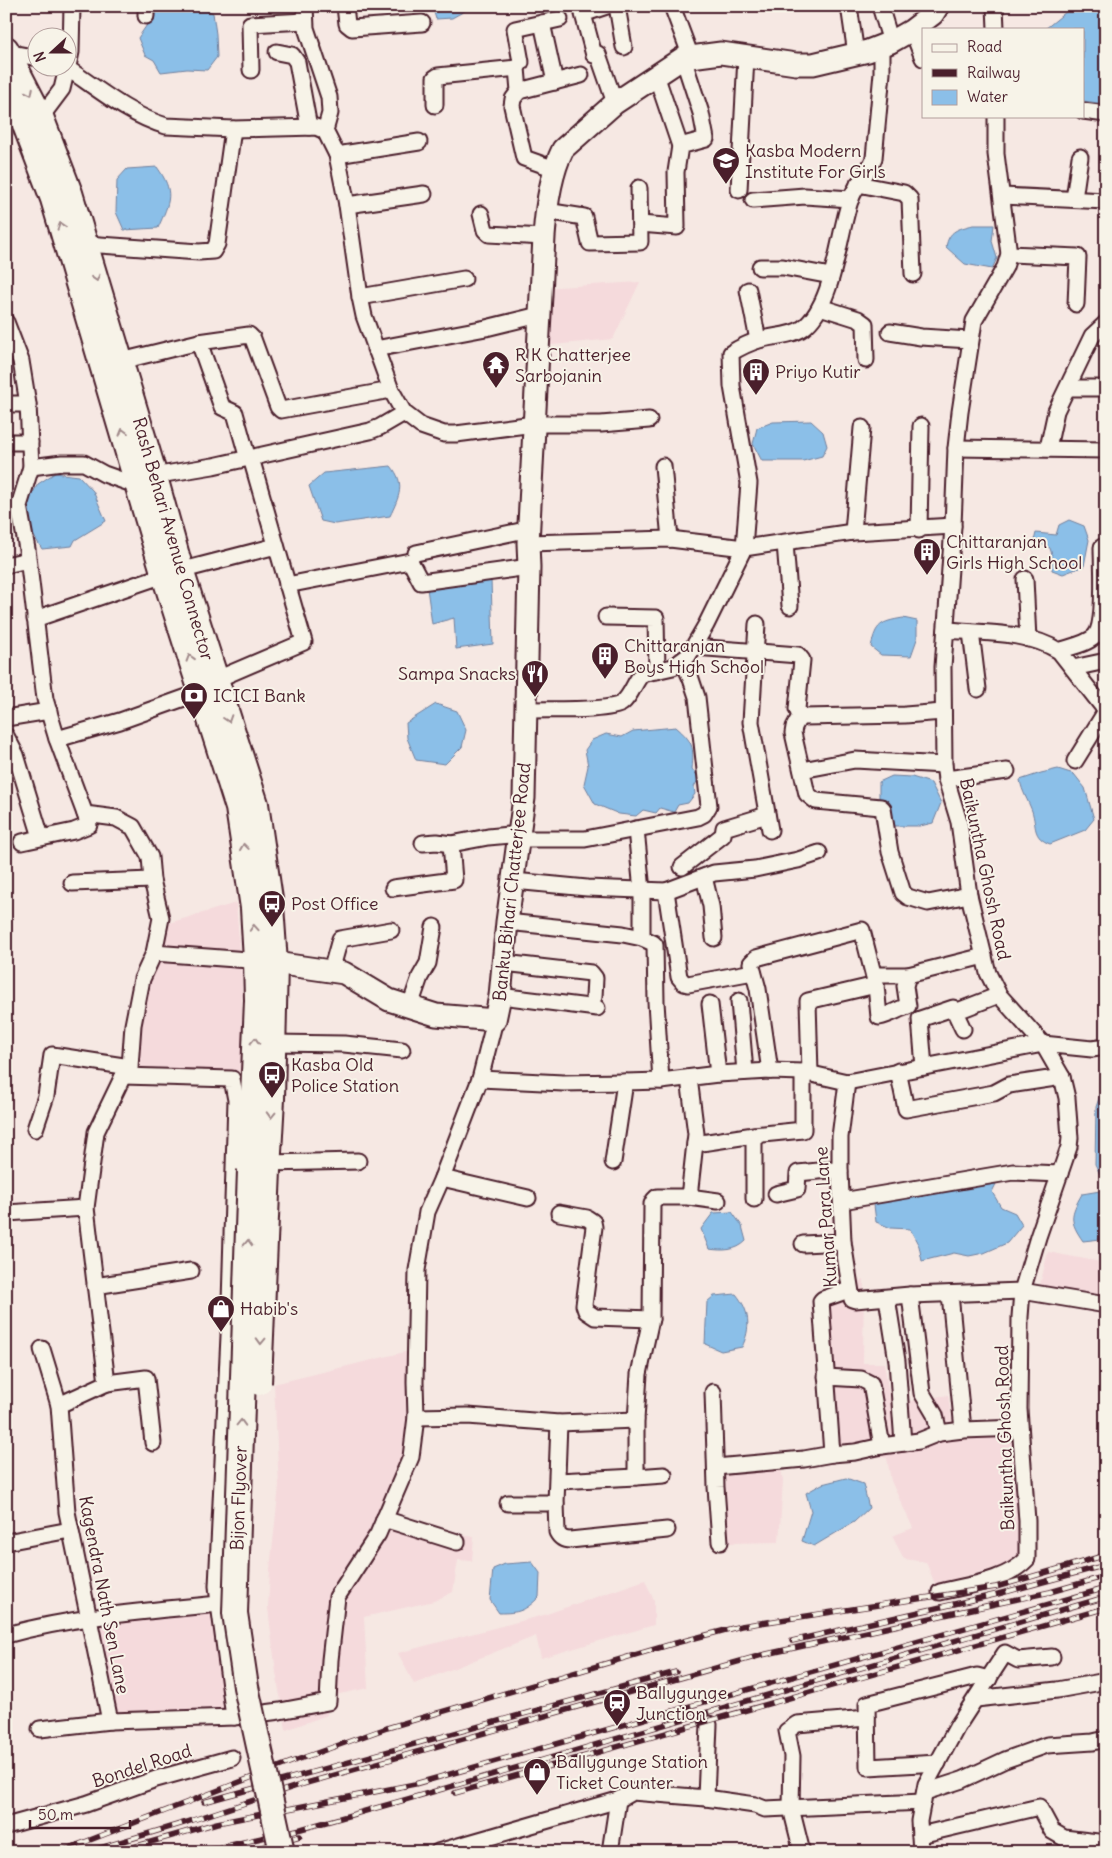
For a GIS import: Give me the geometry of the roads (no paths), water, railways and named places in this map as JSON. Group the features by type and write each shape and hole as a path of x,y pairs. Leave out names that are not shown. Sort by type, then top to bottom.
{"main road":[{"name":"Banku Bihari Chatterjee Road","path":"495,1020 500,996 507,922 524,798 529,536 539,315 546,211 558,158 567,144 615,103 656,75 687,58 720,53 746,58 806,64 856,54 887,44 912,30 932,14 938,6"},
{"name":"Rash Behari Avenue Connector","path":"7,51 22,114 53,199 208,686 256,804 271,906 265,962 257,1000 252,1140"},
{"name":"Rash Behari Avenue Connector","path":"6,87 70,193 121,362 143,480"},
{"name":"Rash Behari Avenue Connector","path":"262,1168 273,1043 265,962"},
{"path":"265,962 344,973 389,1000 436,1015 495,1020"},
{"name":"Bijon Flyover","path":"252,1140 262,1168 250,1612 261,1684 298,1852"},
{"name":"Bijon Flyover","path":"262,1168 235,1613 246,1687 282,1852"}],"street":[{"path":"72,6 72,28"},
{"path":"345,6 347,24 352,28 422,23"},
{"path":"607,6 583,14 594,55 598,54 615,103"},
{"path":"617,6 624,47"},
{"path":"672,6 687,58 706,139 680,146"},
{"path":"849,6 856,54"},
{"path":"527,710 617,706 630,695 642,674 673,667 683,660 694,647 744,548 749,483 732,386 730,356 734,351 758,340 802,329 820,308 831,276 850,199 872,165 874,158 882,73 887,44 880,6"},
{"path":"996,6 996,28"},
{"path":"250,70 250,24 305,13 329,97 330,113 325,131"},
{"path":"519,91 517,68 521,61 514,32 515,29 560,19"},
{"path":"542,23 555,82"},
{"path":"912,30 922,55"},
{"path":"7,51 28,56"},
{"path":"277,52 292,55 297,62 309,127"},
{"path":"739,190 746,58"},
{"path":"435,105 435,78 438,76 517,68"},
{"path":"78,75 120,105 156,123 173,127 232,129 316,127 325,131 337,155 347,205 360,296 375,349 391,390 404,413 421,426 444,434 456,434 534,424 602,424 649,420"},
{"path":"640,224 677,227 676,172 680,146 656,75"},
{"path":"556,169 528,161 522,154 512,106 513,99 519,91 581,76"},
{"path":"22,114 62,89 64,78"},
{"path":"1084,111 1106,114"},
{"path":"996,118 996,147 1009,254 1078,256 1076,304"},
{"path":"86,244 200,252 213,251 217,244 232,129"},
{"path":"337,155 419,142"},
{"path":"1074,200 1080,157"},
{"path":"858,184 904,193 910,199 913,274"},
{"path":"546,211 584,217 590,243 640,242 639,188"},
{"path":"347,205 424,194"},
{"path":"753,200 799,196 850,199"},
{"path":"1002,196 1106,201"},
{"path":"481,214 484,230 489,234 544,237"},
{"name":"Baikuntha Ghosh Road","path":"940,1592 1000,1576 1021,1565 1027,1559 1027,1521 1020,1428 1020,1317 1022,1291 1048,1205 1067,1155 1070,1138 1067,1098 1062,1077 1043,1044 1000,995 988,973 969,895 959,822 945,772 943,667 953,526 956,448 970,340 977,314 1004,267 1009,254"},
{"path":"760,267 783,267 831,276"},
{"path":"360,296 464,279"},
{"path":"748,290 758,340"},
{"path":"820,308 865,324 866,360"},
{"path":"375,349 486,328 539,315"},
{"path":"6,322 21,362 28,404 31,467 19,506 28,560 45,699 57,739 89,825 22,842"},
{"path":"1048,448 1056,411 1106,323"},
{"path":"890,332 921,337 970,340"},
{"path":"121,362 199,342 249,335 278,407 281,410 391,390"},
{"path":"57,739 120,721 208,686 304,642 235,413 222,406 199,342"},
{"path":"1068,388 1106,388"},
{"path":"6,404 28,404"},
{"path":"31,467 84,463 104,474 143,480 250,458 370,430 380,427 404,413"},
{"path":"919,530 921,426"},
{"path":"853,532 862,428"},
{"path":"6,442 30,442"},
{"path":"956,448 1106,450"},
{"path":"663,466 670,539"},
{"path":"416,553 529,536 670,539 744,548 853,532 919,530 953,526"},
{"path":"785,542 790,606"},
{"path":"35,619 172,573 276,546"},
{"path":"1059,651 1089,640 1098,632 1102,610 1102,547"},
{"path":"6,564 28,560"},
{"path":"287,585 410,561 421,582 529,567"},
{"path":"1025,579 1028,638"},
{"path":"606,616 656,618 657,671"},
{"path":"757,624 752,722 770,830"},
{"path":"946,630 1028,638 1059,651 1106,711 1074,761"},
{"path":"971,632 978,689"},
{"path":"694,647 795,654 800,657 802,660 797,710 800,716"},
{"path":"423,843 451,844 488,837 580,839 636,830 698,817 704,814 709,806 697,697 692,679 683,660"},
{"path":"1073,668 1106,661"},
{"path":"6,718 48,710"},
{"path":"800,716 905,715 943,712"},
{"path":"800,716 794,728 794,733 807,794 816,801 881,807 883,809 890,852 901,889 908,897 928,903 969,895"},
{"path":"6,736 16,755 41,837"},
{"path":"802,770 855,760 945,772 1007,771"},
{"path":"85,814 116,818 132,828 150,857 152,880 161,918 154,954 142,978 126,1071 96,1132 86,1208 107,1383"},
{"path":"682,867 722,835 724,828 767,815"},
{"path":"636,830 642,891 642,938"},
{"path":"393,888 454,880 451,844"},
{"path":"514,881 587,888 666,891 720,872 748,870 798,860 818,853"},
{"path":"704,877 711,906 714,938"},
{"path":"72,883 152,880"},
{"path":"666,891 681,980 688,984 754,972"},
{"path":"507,922 623,934 642,938 655,945 656,1002 661,1081"},
{"path":"410,1006 420,977 428,963 434,928"},
{"path":"330,971 340,939 391,930"},
{"path":"770,1072 758,989 752,964 756,958 860,930 863,932 875,980 879,1017 890,1015 898,1009 908,1006"},
{"path":"154,954 265,962"},
{"path":"695,1144 803,1130 807,1073 808,1001 875,980 908,975 984,956"},
{"path":"500,996 596,1002 595,978 591,972 504,963"},
{"path":"908,975 905,986 908,1006 920,1019 924,1067"},
{"path":"955,1012 1000,995"},
{"path":"739,1001 745,1072"},
{"path":"710,1004 718,1074"},
{"path":"920,1019 953,1008 963,1028"},
{"name":"Banku Bihari Chatterjee Road","path":"234,1717 328,1702 330,1660 337,1597 378,1534 411,1457 416,1418 417,1270 427,1212 480,1080 495,1020"},
{"path":"273,1043 344,1044 402,1050"},
{"path":"480,1080 563,1083 625,1082 661,1081 745,1072 770,1072 807,1073 847,1082 1043,1044 1092,1049 1106,1047"},
{"path":"35,1129 46,1096 52,1055 126,1071 232,1079 236,1100 229,1336 217,1586 234,1717 110,1722 40,1729"},
{"path":"898,1071 906,1109 994,1093 1009,1085 1062,1077"},
{"path":"689,1078 695,1128 689,1197"},
{"path":"612,1162 625,1082"},
{"name":"Kumar Para Lane","path":"847,1082 840,1136 840,1171 843,1242 850,1297 853,1300 910,1295 1022,1291 1106,1304"},
{"path":"754,1135 754,1199"},
{"path":"262,1168 358,1162"},
{"path":"776,1194 797,1189 798,1173 840,1171"},
{"path":"842,1201 1013,1172 1060,1174"},
{"path":"442,1178 528,1198"},
{"path":"636,1477 636,1420 639,1374 651,1319 652,1204 657,1197 689,1197 718,1201"},
{"path":"6,1213 86,1208"},
{"path":"559,1213 586,1218 593,1222 594,1227 584,1305 586,1311 595,1317 651,1319"},
{"path":"803,1244 843,1242"},
{"path":"95,1286 192,1271"},
{"path":"832,1454 821,1301 823,1298 849,1290"},
{"path":"950,1294 963,1430"},
{"path":"910,1295 922,1393 935,1414 939,1433"},
{"path":"887,1298 897,1361 903,1443"},
{"name":"Kagendra Nath Sen Lane","path":"42,1349 59,1405 66,1512 110,1722"},
{"path":"826,1377 861,1379 871,1384 882,1446"},
{"path":"59,1405 107,1383 146,1378 152,1444"},
{"path":"713,1392 720,1542"},
{"path":"416,1418 468,1416 559,1423 636,1420"},
{"path":"559,1423 556,1503 557,1532 559,1536 565,1540 667,1530"},
{"path":"716,1467 855,1452 919,1441 939,1433 963,1430 1020,1428"},
{"path":"558,1480 664,1475"},
{"path":"508,1503 556,1503"},
{"path":"384,1519 457,1542"},
{"path":"6,1542 70,1530"},
{"path":"6,1635 44,1625 89,1617 219,1604"},
{"path":"921,1852 919,1821 926,1784 957,1727 1005,1653 1018,1660 1052,1657"},
{"path":"938,1762 868,1767 867,1704 977,1676 988,1679"},
{"path":"976,1699 1057,1690 1101,1682"},
{"path":"802,1852 791,1808 792,1756 787,1731 797,1724 867,1718"},
{"path":"706,1798 710,1724"},
{"path":"438,1852 618,1800 632,1792 706,1798 755,1805 765,1809 924,1797 1005,1760 1047,1745 1093,1742 1106,1739"},
{"name":"Bondel Road","path":"6,1826 86,1804 156,1779 232,1758"},
{"path":"610,1852 618,1800"},
{"path":"920,1835 1039,1807 1052,1830 1064,1838 1106,1844"}],"water":[{"path":"200,6 213,13 217,57 207,70 187,69 161,72 154,60 145,55 138,38 155,13 173,7"},
{"path":"432,6 469,6 470,8 452,18 436,19"},
{"path":"1106,6 1106,104 1084,101 1084,28 1046,28 1072,7"},
{"path":"157,167 166,183 169,197 158,228 124,230 116,212 117,180 127,169"},
{"path":"973,225 994,225 992,241 997,258 992,269 965,264 946,247 949,237 955,231"},
{"path":"811,421 823,432 827,446 822,456 803,461 762,461 753,444 757,428 773,422"},
{"path":"391,466 396,473 400,491 390,516 335,524 321,521 309,486 324,473"},
{"path":"55,473 79,476 93,491 106,521 75,540 72,546 42,549 32,533 27,503 38,484"},
{"path":"1069,520 1084,526 1089,540 1084,566 1063,574 1052,570 1050,548 1034,541 1036,533 1056,535 1059,525"},
{"path":"491,580 493,644 456,649 454,618 432,624 427,588"},
{"path":"903,618 917,621 917,639 911,656 881,655 871,647 875,633 880,625"},
{"path":"436,704 457,711 466,730 462,747 445,764 416,760 407,738 406,723"},
{"path":"676,727 691,745 693,755 692,769 699,778 694,787 695,794 688,803 678,805 674,812 660,808 656,813 643,810 636,816 619,814 595,804 584,784 588,766 585,750 592,740 606,734 622,737 633,731"},
{"path":"1058,769 1074,774 1085,788 1094,819 1085,830 1050,844 1040,838 1036,831 1032,811 1020,780"},
{"path":"892,776 912,777 931,783 941,803 933,823 920,826 891,826 879,800 879,782"},
{"path":"1106,1078 1106,1173 1100,1174 1095,1164 1096,1107"},
{"path":"999,1178 992,1192 1001,1207 1015,1213 1022,1225 1007,1243 984,1253 969,1256 954,1253 922,1261 919,1246 910,1229 891,1228 876,1222 875,1194"},
{"path":"1106,1190 1106,1244 1101,1239 1083,1241 1073,1223 1075,1207 1082,1194"},
{"path":"732,1212 742,1226 746,1241 738,1247 729,1250 709,1249 701,1229 713,1213"},
{"path":"736,1294 741,1300 748,1320 747,1333 742,1347 721,1351 705,1344 707,1302 714,1296"},
{"path":"846,1478 863,1484 869,1508 854,1522 814,1546 802,1541 811,1511 806,1493 822,1484"},
{"path":"532,1562 540,1573 539,1597 521,1610 499,1613 490,1600 493,1569 505,1564"}],"railway":[{"path":"59,1852 294,1761 387,1728 672,1644 741,1626 996,1587 1106,1555"},
{"path":"792,1641 998,1594 1106,1565"},
{"path":"87,1852 303,1784 762,1655 1050,1592 1106,1576"},
{"path":"116,1852 217,1823 415,1784 1106,1588"},
{"path":"200,1852 301,1829 401,1801 1106,1597"},
{"path":"455,1793 1106,1608"},
{"path":"204,1802 676,1672"},
{"path":"245,1852 300,1836"}],"place":[{"name":"Kasba Modern Institute For Girls","path":"726,185"},
{"name":"R K Chatterjee Sarbojanin","path":"496,389"},
{"name":"Priyo Kutir","path":"756,396"},
{"name":"Chittaranjan Girls High School","path":"927,576"},
{"name":"Chittaranjan Boys High School","path":"605,680"},
{"name":"Sampa Snacks","path":"535,698"},
{"name":"ICICI Bank","path":"194,720"},
{"name":"Post Office","path":"272,928"},
{"name":"Kasba Old Police Station","path":"272,1099"},
{"name":"Habib's","path":"221,1333"},
{"name":"Ballygunge Junction","path":"617,1727"},
{"name":"Ballygunge Station Ticket Counter","path":"537,1796"}]}
